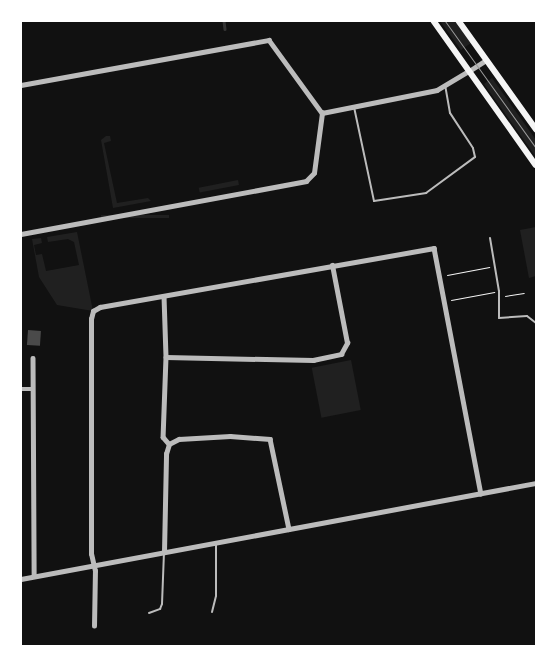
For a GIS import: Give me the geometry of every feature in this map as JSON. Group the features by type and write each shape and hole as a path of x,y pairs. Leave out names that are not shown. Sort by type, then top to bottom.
{"main road":[{"path":"434,21 536,165"},
{"path":"459,21 536,129"}],"street":[{"path":"21,84 269,40 322,113 314,172 306,181 21,234"},
{"path":"322,113 426,93 445,86 486,60"},
{"path":"94,626 91,554 91,319 93,311 100,307 429,247 437,251 480,494"},
{"path":"166,357 313,360 341,354 347,343 332,265"},
{"path":"164,296 166,357 163,437 170,444"},
{"path":"33,358 34,576"},
{"path":"21,389 33,389"},
{"path":"164,552 166,454 170,444 179,439 202,437 270,439 289,529"},
{"path":"21,579 536,483"}],"lane":[{"path":"354,107 374,201 426,193 474,157 473,148 450,113 445,86"},
{"path":"490,238 499,291 499,318 527,316 536,323"},
{"path":"212,612 216,596 216,543"},
{"path":"149,613 160,609 162,604 164,552"}],"path":[{"path":"441,276 495,266"},
{"path":"446,300 499,291"},
{"path":"499,297 524,292"}],"shaded area":[{"path":"440,21 455,21 471,43 461,50"},
{"path":"492,78 536,140 536,157 484,84"},
{"path":"106,136 110,136 111,141 104,143 117,203 148,198 151,201 113,208 101,140"},
{"path":"238,180 239,185 200,193 199,188"},
{"path":"101,215 169,215 169,218 101,218"},
{"path":"536,227 536,276 529,278 520,230"},
{"path":"77,232 93,311 57,305 39,277 32,239 41,238 42,243 34,245 36,255 42,254 46,271 79,265 74,242 68,239 48,242 47,237"},
{"path":"351,360 361,410 321,418 312,368"}],"building":[{"path":"28,330 41,331 40,346 27,345"}],"waterway":[{"path":"224,21 225,29"}],"tram line":[{"path":"445,21 536,148"}]}
